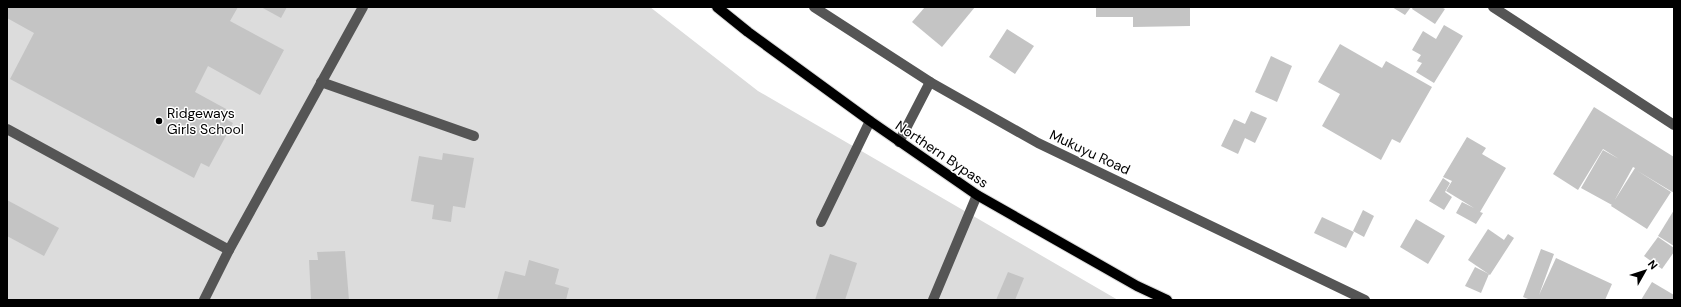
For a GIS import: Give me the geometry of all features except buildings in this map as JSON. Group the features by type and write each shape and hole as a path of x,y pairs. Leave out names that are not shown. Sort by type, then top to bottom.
{"main road":[{"name":"Northern Bypass","path":"717,7 748,32 899,142 977,195 1137,286 1167,300"}],"street":[{"path":"204,300 229,250 363,7"},
{"name":"Mukuyu Road","path":"814,7 930,82 1038,143 1365,300"},
{"path":"1493,7 1674,125"},
{"path":"321,82 474,136"},
{"path":"899,142 930,82"},
{"path":"821,222 870,121"},
{"path":"7,130 229,250"},
{"path":"933,300 977,195"}],"shaded area":[{"path":"7,7 650,7 758,91 1118,300 7,300"}],"place":[{"name":"Ridgeways Girls School","path":"159,121"}]}
